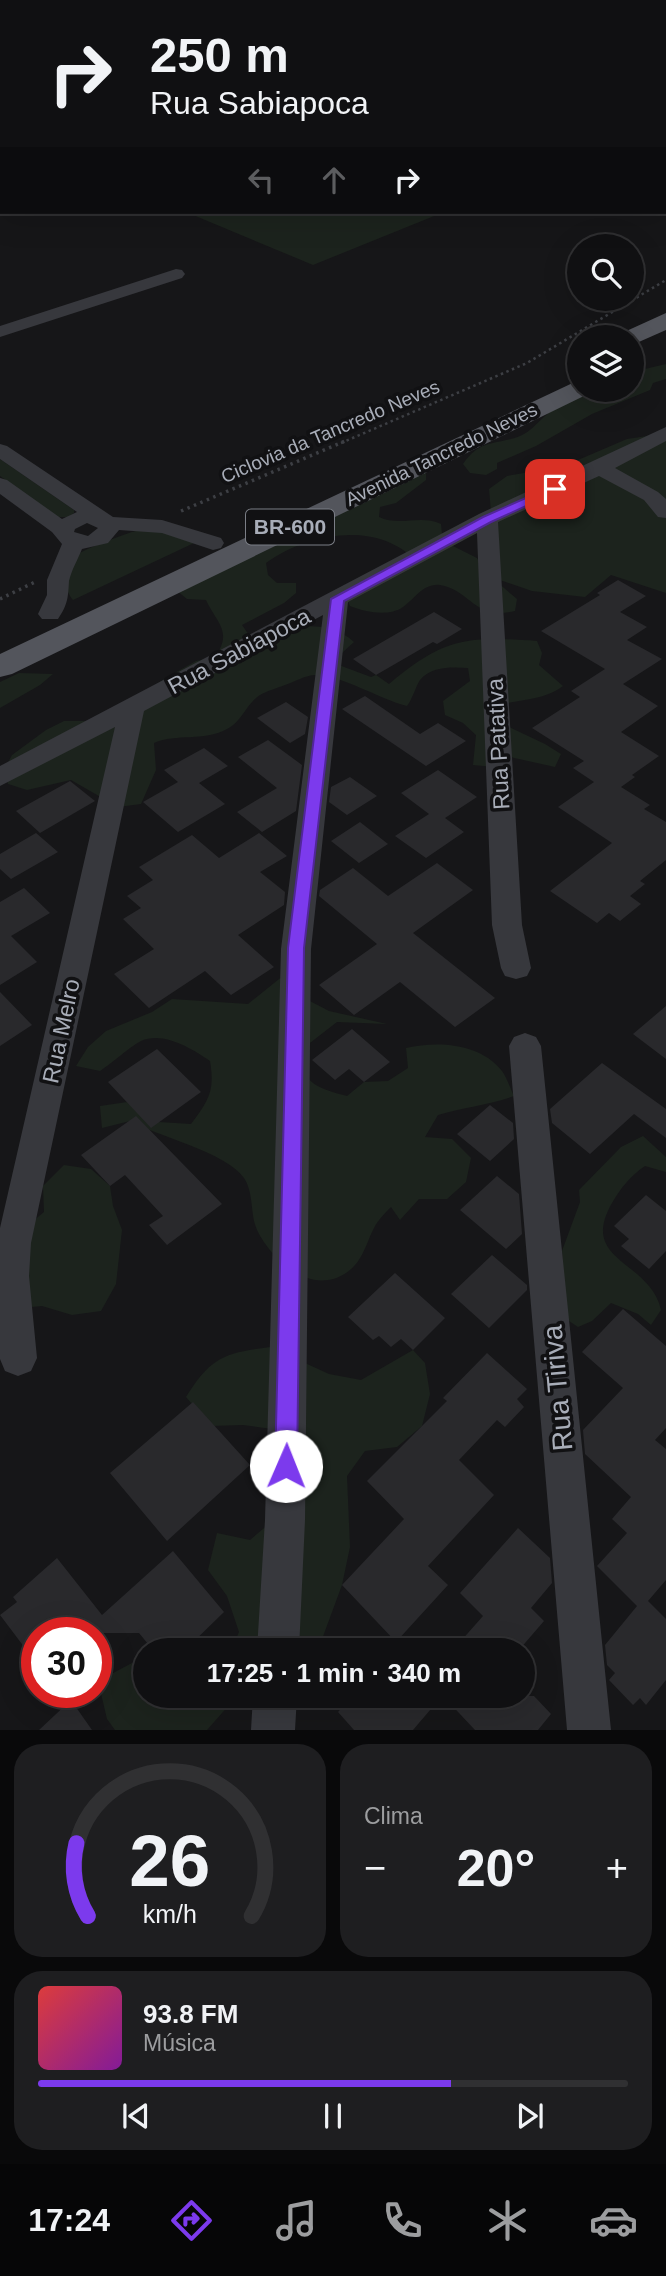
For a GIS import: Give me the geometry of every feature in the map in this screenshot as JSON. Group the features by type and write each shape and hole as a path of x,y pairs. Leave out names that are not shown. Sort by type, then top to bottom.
{"main road":[{"path":"644,331 666,320"},
{"path":"644,357 666,346"},
{"name":"Avenida Tancredo Neves","path":"0,638 213,543 567,369"},
{"name":"Avenida Tancredo Neves","path":"0,667 567,394"}],"street":[{"path":"0,332 176,274"},
{"name":"Rua Sabiapoca","path":"0,777 487,519 600,468 666,433"},
{"path":"0,450 104,521"},
{"path":"600,468 651,496 666,512"},
{"path":"0,484 68,536"},
{"path":"50,614 60,595 58,580 70,521 77,518 156,524 182,530 213,543"},
{"name":"Rua Patativa","path":"487,519 507,925 516,968"},
{"path":"279,1638 285,1520 296,948 337,599"},
{"name":"Rua Melro","path":"18,1358 11,1276 14,1243 132,707"},
{"name":"Rua Tiriva","path":"525,1046 589,1730"},
{"path":"273,1730 274,1708"}],"path":[{"name":"Ciclovia da Tancredo Neves","path":"170,516 527,363 666,279"},
{"path":"0,599 37,581"}],"shaded area":[{"path":"191,214 439,214 313,265"},
{"path":"666,364 666,379 653,383 650,390 644,392 644,369"},
{"path":"566,401 621,402 497,463 497,469 486,475 470,473 463,464 482,446 524,434"},
{"path":"666,435 666,593 611,575 585,597 532,591 497,579 489,489 507,476 564,466 627,439"},
{"path":"0,459 74,510 74,513 68,517 58,517 0,476"},
{"path":"426,471 426,480 396,503 380,507 379,517 395,521 425,520 441,524 442,534 449,544 477,558 491,577 517,599 515,611 490,612 450,588 440,585 429,586 403,607 391,612 370,612 350,606 345,595 416,561 400,548 382,540 342,535 302,544 266,563 268,575 277,583 296,583 296,593 284,603 242,625 249,635 304,626 330,629 354,642 342,653 336,664 371,677 376,675 389,684 425,657 457,643 492,639 537,641 542,653 539,665 563,686 547,695 495,707 494,720 561,754 555,767 510,757 495,767 473,765 476,735 463,723 445,715 443,701 470,681 468,668 449,668 425,675 407,706 326,676 304,677 266,692 255,699 237,722 227,729 209,735 172,738 154,743 156,770 141,804 118,807 71,780 27,790 8,784 4,770 12,755 46,730 64,721 105,721 164,679 196,661 215,657 223,634 206,600 187,599 176,590"},
{"path":"136,531 160,531 194,543 73,600 67,589 66,577 73,559 88,549"},
{"path":"19,673 53,674 40,685 0,708 0,682"},
{"path":"284,975 308,1000 329,1011 387,1024 337,1022 297,1053 308,1078 320,1087 347,1096 364,1082 388,1081 408,1068 406,1048 445,1045 470,1050 493,1062 504,1074 514,1096 438,1115 425,1137 452,1139 471,1158 466,1182 447,1199 419,1199 400,1220 391,1207 376,1225 352,1269 333,1279 306,1278 294,1272 272,1253 257,1230 244,1178 223,1160 130,1121 102,1128 100,1106 127,1102 159,1122 191,1124 209,1095 212,1080 210,1061 177,1043 150,1038 137,1043 100,1071 76,1066 88,1047 106,1031 152,1012 172,999 248,1004"},
{"path":"643,1136 666,1157 666,1172 645,1166 630,1178 612,1203 604,1222 604,1238 610,1250 644,1280 654,1293 661,1310 651,1325 638,1314 611,1303 592,1321 578,1327 566,1319 562,1251 580,1202 579,1190 621,1147"},
{"path":"64,1165 91,1169 110,1186 113,1206 122,1230 116,1284 101,1311 72,1315 42,1306 9,1309 21,1231 44,1212 43,1186"},
{"path":"270,1347 329,1374 361,1380 413,1350 425,1363 430,1394 422,1426 397,1447 365,1451 347,1476 350,1547 342,1585 322,1638 236,1638 239,1632 227,1596 208,1570 217,1533 250,1540 276,1518 272,1429 243,1425 211,1426 186,1397 211,1365 241,1352"},
{"path":"133,1663 133,1708 226,1708 207,1730 115,1730 107,1719 104,1708 112,1708 112,1674"}],"building":[{"path":"618,580 646,596 620,612 647,627 627,640 662,659 623,684 658,706 621,732 659,756 632,775 635,777 621,787 650,805 644,809 666,822 666,860 640,881 645,884 630,896 641,904 620,921 609,913 597,923 550,891 612,843 558,807 594,782 573,768 584,761 532,728 580,697 571,691 605,669 541,631 600,595 597,593"},
{"path":"434,612 462,629 437,644 433,642 376,675 353,659"},
{"path":"365,696 420,734 438,723 466,741 426,766 342,709"},
{"path":"286,702 308,717 305,734 290,743 257,718"},
{"path":"268,740 302,765 296,811 262,832 237,812 277,788 238,757"},
{"path":"204,748 228,766 199,783 225,804 178,832 143,802 178,782 164,770"},
{"path":"438,770 477,797 445,818 464,832 426,858 395,836 429,814 401,793"},
{"path":"350,777 377,796 347,815 329,802 331,787"},
{"path":"70,781 95,801 40,833 16,811"},
{"path":"360,822 388,844 359,863 331,841"},
{"path":"36,833 58,852 11,879 0,869 0,854"},
{"path":"259,833 287,856 260,872 285,892 284,905 238,935 274,967 231,995 205,971 149,1008 114,974 154,949 123,919 141,908 127,896 153,880 139,867 192,835 219,858"},
{"path":"437,863 473,890 413,933 495,998 455,1027 400,982 354,1015 319,985 377,944 319,896 320,890 353,868 388,896"},
{"path":"24,888 50,913 11,936 37,962 0,985 0,902"},
{"path":"0,992 32,1025 0,1046"},
{"path":"666,1006 666,1059 633,1034"},
{"path":"352,1029 390,1062 364,1082 349,1069 335,1080 312,1060"},
{"path":"157,1049 201,1092 151,1128 108,1082"},
{"path":"602,1063 666,1109 666,1138 634,1114 590,1154 552,1123 550,1109"},
{"path":"490,1105 513,1123 514,1139 490,1161 457,1134"},
{"path":"136,1116 222,1204 167,1245 149,1225 163,1216 125,1175 110,1186 81,1155"},
{"path":"497,1176 519,1194 522,1234 506,1249 460,1210"},
{"path":"646,1195 666,1211 666,1251 649,1269 621,1246 629,1239 614,1226"},
{"path":"492,1255 527,1285 527,1290 489,1328 451,1294"},
{"path":"395,1273 445,1318 413,1350 401,1339 391,1347 379,1336 373,1340 348,1317"},
{"path":"623,1309 666,1346 666,1428 655,1440 666,1449 666,1580 648,1601 666,1619 666,1680 646,1705 640,1698 633,1705 609,1680 615,1673 607,1665 605,1645 637,1606 597,1566 627,1533 612,1519 631,1497 585,1454 583,1430 623,1388 582,1352"},
{"path":"487,1353 527,1389 517,1399 524,1407 505,1427 497,1420 459,1460 494,1495 428,1566 448,1585 400,1638 392,1638 342,1585 404,1519 367,1481 447,1401 443,1398"},
{"path":"193,1402 250,1465 167,1541 110,1473"},
{"path":"518,1528 550,1558 552,1583 531,1608 544,1621 529,1638 464,1638 483,1616 460,1593"},
{"path":"173,1551 224,1612 197,1638 143,1638 139,1633 112,1633 112,1617 21,1617 21,1643 0,1615 17,1602 13,1597 57,1558 102,1615"},
{"path":"535,1697 551,1714 538,1730 475,1730 454,1708 535,1708"},
{"path":"62,1708 77,1708 92,1730 39,1730"},
{"path":"342,1708 432,1708 413,1730 354,1730 338,1712"}],"route":[{"path":"286,1466 296,948 337,599 487,519 555,489"}]}
